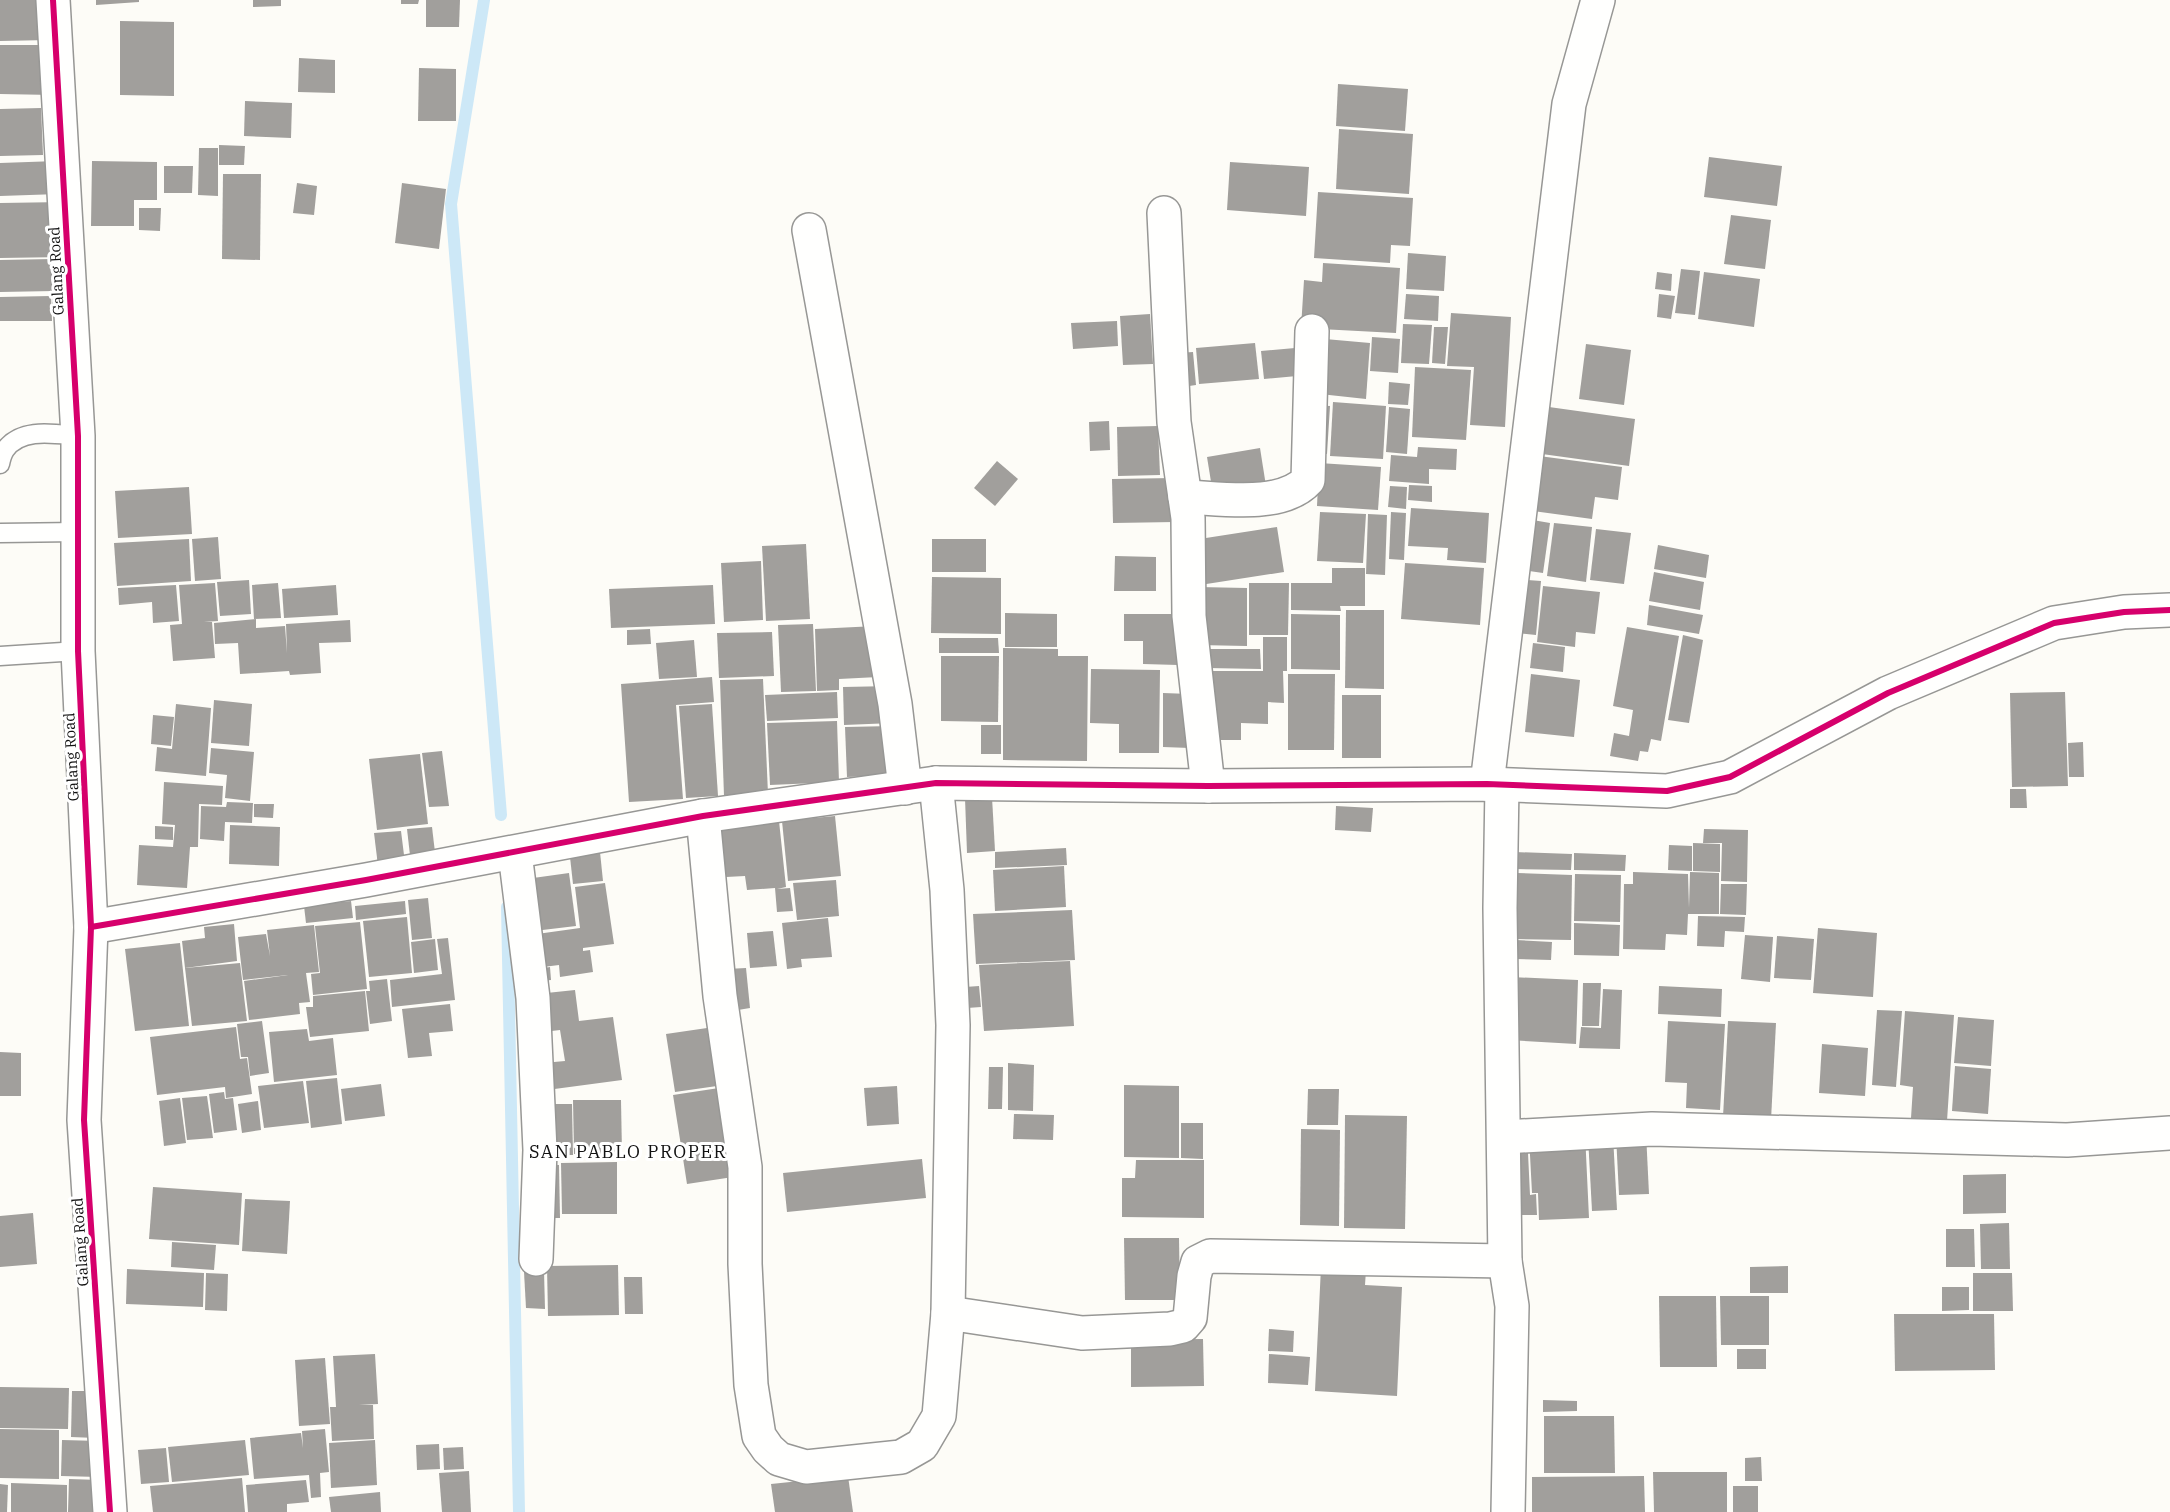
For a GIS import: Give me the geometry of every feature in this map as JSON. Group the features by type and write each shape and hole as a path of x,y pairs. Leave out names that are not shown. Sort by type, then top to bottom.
{"street":[{"name":"Galang Road","path":"52,0 78,436 78,651 91,927 84,1120 110,1512"},
{"path":"1508,1512 1512,1306 1505,1261 1500,908 1495,785 1569,104 1598,0"},
{"path":"1164,213 1174,422 1188,518 1189,616 1208,786"},
{"path":"809,231 895,704 905,788"},
{"path":"1185,497 1263,500 1295,491 1308,480 1312,331"},
{"path":"91,927 515,853 703,816 936,783 1208,786 1495,785 1667,791 1730,777 1888,693 2054,623 2124,612 2170,610"},
{"path":"703,816 720,996 746,1167 746,1264 751,1385 759,1436 779,1459 806,1467 901,1457 921,1445 939,1416 948,1313 953,1026 948,890 936,783"},
{"path":"515,853 533,998 540,1150 537,1259"},
{"path":"1504,1137 1652,1129 2067,1140 2170,1133"},
{"path":"948,1313 1082,1333 1170,1329 1183,1326 1190,1318 1194,1276 1198,1262 1210,1256 1505,1261"}],"lane":[{"path":"0,464 5,449 19,439 40,433 78,436"},
{"path":"0,533 78,532"},
{"path":"0,656 78,651"}],"building":[{"path":"0,0 48,0 49,40 0,41"},
{"path":"96,0 139,0 139,2 96,5"},
{"path":"253,0 281,0 281,6 253,7"},
{"path":"401,0 419,0 418,4 401,4"},
{"path":"426,0 460,0 459,27 426,27"},
{"path":"120,21 174,22 174,96 120,95"},
{"path":"0,45 54,45 53,95 0,94"},
{"path":"299,58 335,60 335,93 298,92"},
{"path":"419,68 456,69 456,121 418,121"},
{"path":"1338,84 1408,89 1405,131 1336,126"},
{"path":"245,101 292,103 291,138 244,136"},
{"path":"41,108 43,155 0,156 0,109"},
{"path":"1339,129 1413,134 1409,194 1336,189"},
{"path":"219,145 245,146 244,165 219,165"},
{"path":"199,148 218,148 218,196 198,195"},
{"path":"1709,157 1782,166 1777,206 1704,197"},
{"path":"57,161 59,194 0,196 0,163"},
{"path":"92,161 157,162 157,200 134,200 134,226 91,226"},
{"path":"1230,162 1309,167 1306,216 1227,210"},
{"path":"164,166 193,166 192,193 164,193"},
{"path":"223,174 261,174 260,260 222,259"},
{"path":"297,183 317,186 314,215 293,213"},
{"path":"402,183 446,189 439,249 395,243"},
{"path":"1318,192 1413,198 1410,246 1391,245 1390,263 1314,258"},
{"path":"64,202 64,257 0,258 0,203"},
{"path":"139,208 161,208 160,231 139,230"},
{"path":"1731,215 1771,220 1765,269 1724,264"},
{"path":"1408,253 1446,256 1444,291 1406,289"},
{"path":"53,259 54,291 0,292 0,260"},
{"path":"1323,263 1400,268 1396,333 1301,328 1304,280 1322,282"},
{"path":"1681,269 1700,271 1695,315 1675,313"},
{"path":"1657,272 1672,274 1671,291 1655,289"},
{"path":"1704,272 1760,279 1754,327 1698,319"},
{"path":"1406,294 1439,296 1438,321 1404,319"},
{"path":"1659,294 1675,296 1671,319 1657,317"},
{"path":"51,296 52,321 0,321 0,297"},
{"path":"1451,313 1511,317 1505,427 1470,425 1474,367 1447,366"},
{"path":"1150,314 1153,364 1123,365 1120,316"},
{"path":"1117,321 1118,346 1073,349 1071,323"},
{"path":"1403,324 1432,325 1429,364 1401,363"},
{"path":"1434,327 1448,327 1445,364 1432,363"},
{"path":"1372,337 1400,339 1398,373 1370,371"},
{"path":"1325,339 1370,343 1366,399 1320,394"},
{"path":"1255,343 1259,379 1199,384 1196,348"},
{"path":"1586,344 1631,350 1624,405 1579,399"},
{"path":"1295,348 1297,376 1264,379 1261,351"},
{"path":"1193,352 1196,385 1182,387 1178,353"},
{"path":"1415,367 1471,370 1466,440 1412,437"},
{"path":"1389,382 1410,384 1408,405 1388,404"},
{"path":"1333,402 1386,406 1383,459 1330,456"},
{"path":"1314,405 1330,406 1327,454 1311,452"},
{"path":"1389,407 1410,409 1407,454 1386,452"},
{"path":"1549,407 1635,419 1629,466 1542,454"},
{"path":"1109,421 1110,450 1090,451 1089,422"},
{"path":"1158,426 1160,475 1118,476 1117,427"},
{"path":"1418,447 1457,449 1456,470 1429,469 1429,484 1389,481 1391,455 1417,457"},
{"path":"1260,448 1266,486 1213,494 1207,457"},
{"path":"1539,456 1622,467 1618,500 1595,497 1592,519 1533,511"},
{"path":"997,461 1018,479 995,506 974,488"},
{"path":"1319,463 1381,467 1378,510 1317,506"},
{"path":"1173,478 1175,522 1113,523 1112,479"},
{"path":"1409,485 1432,486 1432,502 1408,500"},
{"path":"1390,486 1407,487 1406,509 1388,507"},
{"path":"189,487 192,534 118,538 115,491"},
{"path":"1411,508 1489,513 1486,563 1447,560 1448,548 1408,546"},
{"path":"1320,512 1366,514 1363,563 1317,561"},
{"path":"1391,512 1406,513 1404,560 1389,559"},
{"path":"1368,514 1387,515 1385,575 1366,574"},
{"path":"1521,518 1550,523 1543,573 1515,569"},
{"path":"1554,523 1592,527 1586,582 1547,576"},
{"path":"1277,527 1284,572 1200,585 1193,540"},
{"path":"1596,529 1631,533 1624,584 1590,580"},
{"path":"218,537 221,579 195,581 192,539"},
{"path":"189,539 191,581 117,586 114,543"},
{"path":"932,539 986,539 986,572 932,572"},
{"path":"806,544 810,619 766,621 762,546"},
{"path":"1658,545 1709,555 1706,578 1654,569"},
{"path":"1115,556 1156,557 1156,591 1114,591"},
{"path":"761,561 763,620 724,622 721,563"},
{"path":"1405,563 1484,568 1480,625 1401,619"},
{"path":"1332,568 1365,568 1365,606 1340,606 1341,611 1291,610 1291,583 1332,583"},
{"path":"1654,572 1704,582 1700,610 1649,601"},
{"path":"932,577 1001,578 1001,634 931,633"},
{"path":"1515,579 1541,581 1536,635 1509,632"},
{"path":"249,580 251,614 220,616 217,582"},
{"path":"215,583 218,621 204,622 212,622 215,658 173,661 170,625 182,624 179,585"},
{"path":"278,583 281,618 254,619 252,585"},
{"path":"1249,583 1289,583 1288,635 1249,635"},
{"path":"176,585 179,621 153,623 152,602 119,605 118,588"},
{"path":"336,585 338,615 284,618 282,589"},
{"path":"713,585 715,624 611,628 609,589"},
{"path":"1543,586 1600,592 1595,634 1576,632 1575,647 1537,642"},
{"path":"1198,587 1247,588 1247,646 1198,645"},
{"path":"1649,605 1703,615 1699,634 1647,625"},
{"path":"1346,610 1384,610 1384,689 1345,688"},
{"path":"1005,613 1057,614 1057,647 1005,647"},
{"path":"1124,614 1179,614 1178,665 1143,664 1143,641 1124,641"},
{"path":"1291,614 1340,615 1340,670 1291,669"},
{"path":"256,619 256,628 285,626 287,653 286,624 350,620 351,642 319,643 321,673 290,675 289,671 240,674 238,643 215,644 214,623"},
{"path":"813,624 816,691 781,692 778,625"},
{"path":"876,626 878,677 839,679 839,690 817,691 815,629"},
{"path":"1627,627 1679,636 1661,741 1651,739 1648,752 1640,751 1638,761 1610,756 1614,733 1629,736 1633,710 1613,706"},
{"path":"650,629 651,644 627,645 627,630"},
{"path":"772,632 774,676 719,678 717,633"},
{"path":"1683,635 1703,640 1689,723 1668,720"},
{"path":"1263,637 1287,637 1287,671 1283,671 1284,703 1268,702 1268,724 1241,723 1241,740 1208,740 1208,671 1263,671"},
{"path":"939,638 998,638 999,653 939,653"},
{"path":"694,640 697,677 659,679 656,643"},
{"path":"1533,643 1565,647 1563,672 1530,668"},
{"path":"1003,648 1058,649 1058,656 1088,656 1087,761 1003,760"},
{"path":"1208,649 1260,649 1261,669 1207,668"},
{"path":"941,656 999,656 998,722 941,721"},
{"path":"1091,669 1160,670 1159,753 1119,753 1119,724 1090,723"},
{"path":"1288,674 1335,674 1334,750 1288,750"},
{"path":"1531,674 1580,680 1574,737 1525,732"},
{"path":"712,677 714,702 676,705 683,799 629,802 621,684"},
{"path":"763,679 768,794 724,796 720,680"},
{"path":"892,686 893,723 844,725 843,687"},
{"path":"837,692 838,718 767,721 765,695"},
{"path":"2065,692 2068,786 2012,787 2010,693"},
{"path":"1163,693 1190,694 1190,748 1163,747"},
{"path":"1342,695 1381,695 1381,758 1342,758"},
{"path":"214,700 252,704 249,746 211,743"},
{"path":"176,704 211,708 206,776 155,771 157,747 172,749"},
{"path":"712,704 718,796 686,798 679,706"},
{"path":"153,715 174,717 171,746 151,744"},
{"path":"837,721 839,782 770,785 767,723"},
{"path":"981,725 1001,725 1001,754 981,754"},
{"path":"893,726 895,775 847,777 845,727"},
{"path":"2083,742 2084,777 2069,777 2068,743"},
{"path":"211,748 254,752 250,801 225,798 227,775 209,773"},
{"path":"442,751 449,806 429,807 422,753"},
{"path":"420,754 428,824 377,830 369,759"},
{"path":"164,782 223,786 222,805 199,804 198,847 190,847 187,888 137,885 139,845 173,847 175,825 162,824"},
{"path":"2010,789 2026,789 2027,808 2010,808"},
{"path":"992,797 995,851 967,853 965,798"},
{"path":"227,802 253,803 252,823 225,822 224,841 200,839 201,806 226,807"},
{"path":"254,804 274,804 273,818 254,817"},
{"path":"1336,806 1373,808 1371,832 1335,830"},
{"path":"835,816 841,876 788,881 782,821"},
{"path":"779,821 786,887 777,889 790,888 793,911 777,912 775,888 747,890 745,876 726,877 720,826"},
{"path":"230,825 280,827 279,866 229,864"},
{"path":"155,826 173,827 173,840 155,839"},
{"path":"432,827 436,861 411,864 407,829"},
{"path":"1704,829 1748,830 1747,882 1721,881 1722,843 1703,843"},
{"path":"401,831 405,863 378,866 374,833"},
{"path":"1693,843 1720,844 1720,872 1693,871"},
{"path":"1669,845 1692,846 1692,871 1668,870"},
{"path":"1066,848 1067,865 995,868 995,852"},
{"path":"600,852 603,881 573,884 570,857"},
{"path":"1515,852 1572,854 1571,870 1515,869"},
{"path":"1574,853 1626,855 1625,871 1574,870"},
{"path":"1064,866 1066,907 995,911 993,870"},
{"path":"1633,872 1688,874 1689,908 1690,872 1719,873 1719,914 1688,914 1687,935 1666,934 1665,950 1623,949 1624,884 1633,884"},
{"path":"569,873 576,926 534,931 526,879"},
{"path":"1517,873 1572,875 1571,940 1515,939"},
{"path":"1575,874 1621,875 1620,922 1574,921"},
{"path":"836,880 839,916 797,920 793,883"},
{"path":"605,883 614,944 583,948 583,951 590,950 593,972 560,977 559,965 543,967 537,934 580,928 575,887"},
{"path":"1721,884 1747,884 1746,915 1720,914"},
{"path":"428,898 432,938 412,940 408,900"},
{"path":"351,901 353,918 306,923 304,906"},
{"path":"405,901 406,914 356,920 355,906"},
{"path":"1072,910 1075,960 976,964 973,914"},
{"path":"1698,916 1745,917 1744,932 1725,931 1724,947 1697,946"},
{"path":"407,917 412,973 369,977 363,921"},
{"path":"828,918 832,957 801,959 802,967 787,969 782,923"},
{"path":"360,922 367,989 313,995 311,974 320,973 315,926"},
{"path":"1574,923 1620,925 1619,956 1574,955"},
{"path":"234,924 237,961 185,968 182,941 205,938 204,927"},
{"path":"314,925 319,972 306,973 310,1002 299,1003 300,1014 249,1020 244,981 288,975 243,980 238,937 266,934 270,956 267,930"},
{"path":"1818,928 1877,933 1873,997 1813,993"},
{"path":"773,931 777,966 750,968 747,933"},
{"path":"1745,935 1773,937 1770,982 1741,979"},
{"path":"1777,936 1814,939 1811,980 1774,978"},
{"path":"448,938 455,1000 392,1007 390,980 442,974 437,939"},
{"path":"435,939 438,970 414,973 411,942"},
{"path":"1516,940 1552,942 1551,960 1516,959"},
{"path":"180,943 189,1026 135,1031 125,949"},
{"path":"1070,961 1074,1026 984,1031 979,965"},
{"path":"240,963 247,1021 192,1026 185,968"},
{"path":"550,967 551,980 534,982 532,970"},
{"path":"746,968 750,1008 732,1011 727,969"},
{"path":"1511,977 1578,980 1576,1044 1508,1040"},
{"path":"387,979 392,1021 370,1024 366,991 370,991 369,981"},
{"path":"1583,983 1601,983 1599,1026 1582,1026"},
{"path":"979,986 981,1007 967,1008 965,987"},
{"path":"1659,986 1722,989 1721,1017 1658,1014"},
{"path":"1603,989 1622,990 1620,1049 1579,1048 1581,1027 1601,1028"},
{"path":"575,990 579,1021 613,1017 622,1080 547,1090 543,1063 565,1061 560,1030 543,1032 537,994"},
{"path":"365,991 369,1031 310,1037 306,1007 313,1007 313,996"},
{"path":"450,1004 453,1031 429,1033 432,1056 408,1058 402,1009"},
{"path":"1877,1010 1902,1011 1896,1087 1872,1085"},
{"path":"1905,1011 1954,1015 1947,1121 1911,1118 1913,1087 1900,1085"},
{"path":"1958,1017 1994,1020 1991,1066 1954,1063"},
{"path":"262,1021 269,1073 250,1076 248,1057 241,1057 237,1024"},
{"path":"1668,1021 1725,1024 1720,1110 1686,1108 1687,1083 1665,1082"},
{"path":"1728,1021 1776,1023 1771,1120 1723,1117"},
{"path":"236,1027 240,1059 247,1058 252,1094 226,1098 225,1087 157,1095 150,1037"},
{"path":"707,1028 717,1086 675,1092 666,1034"},
{"path":"307,1029 309,1041 333,1038 337,1075 274,1082 269,1032"},
{"path":"1822,1044 1868,1048 1865,1096 1819,1093"},
{"path":"0,1052 21,1053 21,1096 0,1096"},
{"path":"1008,1063 1034,1065 1033,1111 1008,1110"},
{"path":"1955,1066 1991,1069 1988,1114 1952,1111"},
{"path":"989,1067 1003,1067 1002,1109 988,1109"},
{"path":"337,1078 342,1124 311,1128 306,1081"},
{"path":"303,1081 309,1123 264,1128 258,1086"},
{"path":"381,1084 385,1116 345,1121 341,1089"},
{"path":"1124,1085 1179,1086 1179,1158 1124,1157"},
{"path":"897,1086 899,1124 867,1126 864,1088"},
{"path":"719,1088 733,1177 687,1184 673,1095"},
{"path":"1308,1089 1339,1089 1338,1125 1307,1125"},
{"path":"224,1092 225,1099 233,1098 237,1130 214,1133 209,1094"},
{"path":"207,1096 213,1138 187,1140 182,1098"},
{"path":"180,1098 186,1143 164,1146 159,1101"},
{"path":"573,1100 621,1100 622,1154 574,1154"},
{"path":"258,1101 261,1130 242,1133 238,1104"},
{"path":"541,1104 572,1104 573,1155 542,1155"},
{"path":"1014,1114 1054,1115 1053,1140 1013,1139"},
{"path":"1345,1115 1407,1116 1405,1229 1344,1228"},
{"path":"1181,1123 1203,1123 1203,1159 1181,1158"},
{"path":"1301,1129 1340,1130 1339,1226 1300,1225"},
{"path":"1585,1133 1589,1218 1539,1220 1538,1193 1532,1193 1529,1136"},
{"path":"1646,1133 1649,1194 1619,1195 1616,1135"},
{"path":"1613,1136 1617,1210 1592,1211 1588,1137"},
{"path":"1528,1153 1530,1195 1536,1194 1537,1215 1513,1215 1510,1154"},
{"path":"922,1159 926,1198 787,1212 783,1173"},
{"path":"1136,1160 1204,1160 1204,1218 1122,1217 1122,1178 1135,1178"},
{"path":"617,1162 617,1214 562,1214 561,1163"},
{"path":"542,1164 559,1165 560,1218 542,1218"},
{"path":"2006,1174 2006,1213 1963,1214 1963,1175"},
{"path":"153,1187 242,1193 239,1245 149,1239"},
{"path":"245,1199 290,1201 287,1254 242,1251"},
{"path":"33,1213 37,1264 0,1267 0,1216"},
{"path":"2009,1223 2010,1269 1981,1269 1980,1224"},
{"path":"1946,1229 1974,1229 1975,1267 1946,1267"},
{"path":"1124,1238 1179,1238 1180,1300 1125,1300"},
{"path":"172,1242 216,1245 214,1270 171,1267"},
{"path":"618,1265 619,1315 548,1316 547,1266"},
{"path":"1788,1266 1788,1293 1750,1293 1750,1267"},
{"path":"1321,1267 1366,1270 1365,1285 1402,1287 1397,1396 1315,1391"},
{"path":"127,1269 204,1273 203,1307 126,1304"},
{"path":"544,1271 545,1309 526,1308 524,1272"},
{"path":"206,1273 228,1274 227,1311 205,1310"},
{"path":"1973,1273 2012,1273 2013,1311 1973,1311"},
{"path":"624,1277 642,1277 643,1314 625,1314"},
{"path":"1942,1287 1969,1287 1969,1310 1942,1311"},
{"path":"1659,1296 1716,1296 1717,1367 1660,1367"},
{"path":"1720,1296 1769,1296 1769,1345 1721,1345"},
{"path":"1894,1314 1994,1314 1995,1370 1895,1371"},
{"path":"1269,1329 1294,1331 1293,1352 1268,1351"},
{"path":"1203,1339 1204,1386 1131,1387 1131,1340"},
{"path":"1737,1349 1766,1349 1766,1369 1737,1369"},
{"path":"375,1354 378,1404 359,1405 373,1405 374,1439 332,1441 330,1407 336,1407 333,1356"},
{"path":"1269,1354 1310,1357 1308,1385 1268,1383"},
{"path":"325,1358 330,1424 299,1426 295,1360"},
{"path":"0,1387 69,1388 68,1429 0,1428"},
{"path":"72,1391 97,1391 96,1438 71,1437"},
{"path":"1543,1400 1577,1401 1577,1411 1543,1412"},
{"path":"1544,1416 1614,1416 1615,1473 1544,1473"},
{"path":"0,1429 59,1430 59,1479 0,1478"},
{"path":"325,1429 329,1472 320,1473 321,1497 311,1498 309,1475 254,1479 250,1438 301,1433 303,1448 302,1431"},
{"path":"62,1440 100,1441 99,1477 61,1476"},
{"path":"245,1440 249,1475 172,1482 168,1447"},
{"path":"375,1440 377,1485 331,1488 329,1443"},
{"path":"439,1444 440,1469 417,1470 416,1445"},
{"path":"463,1447 464,1469 444,1470 443,1448"},
{"path":"166,1448 169,1482 141,1484 138,1450"},
{"path":"1761,1457 1762,1481 1745,1481 1745,1458"},
{"path":"469,1471 471,1512 442,1512 439,1473"},
{"path":"1653,1472 1727,1472 1727,1512 1654,1512"},
{"path":"848,1476 853,1512 775,1512 771,1484"},
{"path":"1644,1476 1645,1512 1532,1512 1532,1477"},
{"path":"242,1478 245,1512 153,1512 150,1486"},
{"path":"69,1479 100,1480 99,1512 68,1512"},
{"path":"306,1480 309,1502 287,1504 287,1512 248,1512 246,1485"},
{"path":"11,1483 67,1485 67,1512 11,1512"},
{"path":"0,1484 8,1485 7,1512 0,1512"},
{"path":"1733,1486 1758,1486 1758,1512 1733,1512"},
{"path":"380,1492 381,1512 331,1512 329,1497"}],"waterway":[{"path":"484,0 451,204 501,815"},
{"path":"507,907 519,1512"}],"cycle path":[{"path":"53,0 78,436 78,651 91,927 84,1120 110,1512"},
{"path":"91,927 366,880 703,816 936,783 1208,786 1487,784 1667,791 1730,777 1888,693 2054,623 2124,612 2170,610"}],"district":[{"name":"SAN PABLO PROPER","path":"628,1151"}]}
